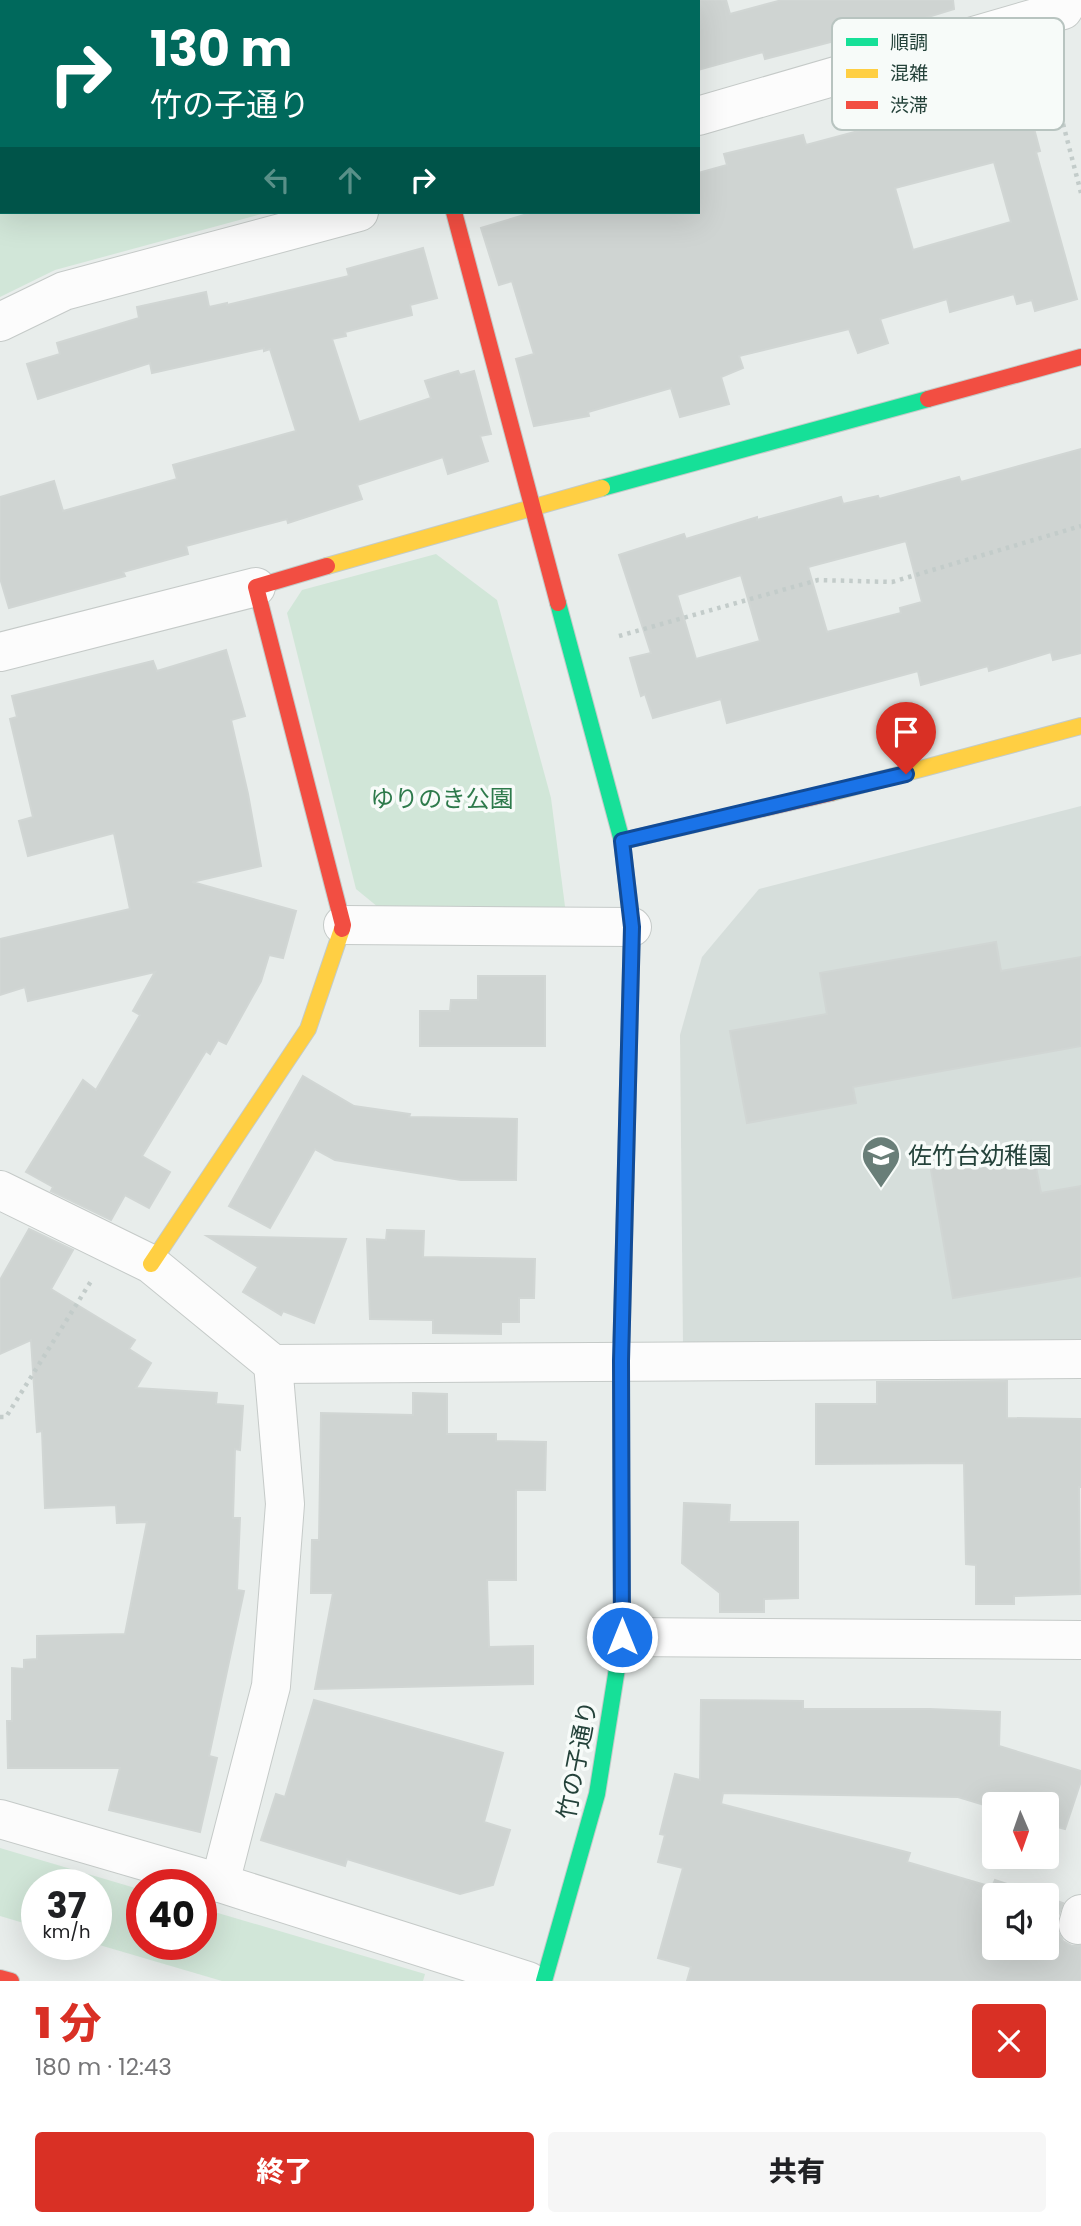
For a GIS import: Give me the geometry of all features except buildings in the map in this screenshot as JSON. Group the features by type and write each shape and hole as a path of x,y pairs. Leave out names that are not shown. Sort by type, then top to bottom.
{"street":[{"path":"1035,18 1063,10 1069,0"},
{"path":"700,115 832,77"},
{"path":"0,322 64,291 352,214"},
{"name":"竹の子通り","path":"455,214 622,841 632,927 621,1361 622,1637 597,1794 544,1981"},
{"path":"0,652 256,587 534,506 1081,357"},
{"path":"151,1264 308,1029 343,925 256,587"},
{"path":"622,841 856,787 1081,726"},
{"path":"343,925 632,927"},
{"path":"0,1190 151,1264 273,1364 1081,1359"},
{"path":"220,1883 271,1686 285,1504 273,1364"},
{"path":"622,1637 1081,1640"},
{"path":"0,1819 220,1883 528,1981"},
{"path":"0,1978 11,1981"}],"path":[{"path":"1064,128 1081,193"},
{"path":"619,636 818,580 892,582 1081,526"},
{"path":"0,1417 6,1417 114,1245"}],"shaded area":[{"name":"佐竹台幼稚園","path":"1081,806 1081,1344 683,1345 680,1035 702,957 759,889"}],"green space":[{"path":"0,214 262,214 55,270 0,297"},
{"name":"ゆりのき公園","path":"436,554 497,600 551,798 566,914 384,912 356,889 287,613 302,590"},
{"path":"0,1848 71,1869 21,1869 21,1922 0,1916"},
{"path":"112,1881 126,1885 126,1953 112,1949"},
{"path":"217,1913 425,1974 423,1981 222,1981 150,1960 217,1960"}],"traffic: fast":[{"path":"602,488 928,399"},
{"path":"558,603 622,841 632,927 626,1166"},
{"path":"544,1981 597,1794 622,1637 621,1486"}],"traffic: slow":[{"path":"327,566 602,488"},
{"path":"831,793 1081,726"},
{"path":"151,1264 308,1029 342,929"},
{"path":"621,1486 626,1166"}],"traffic: jam":[{"path":"455,214 558,603"},
{"path":"928,399 1081,357"},
{"path":"327,566 256,587 342,929"},
{"path":"622,841 831,793"},
{"path":"0,1978 11,1981"}],"place":[{"name":"佐竹台幼稚園","path":"881,1189"}],"route":[{"path":"622,1637 621,1361 632,927 622,841 906,774"}]}
